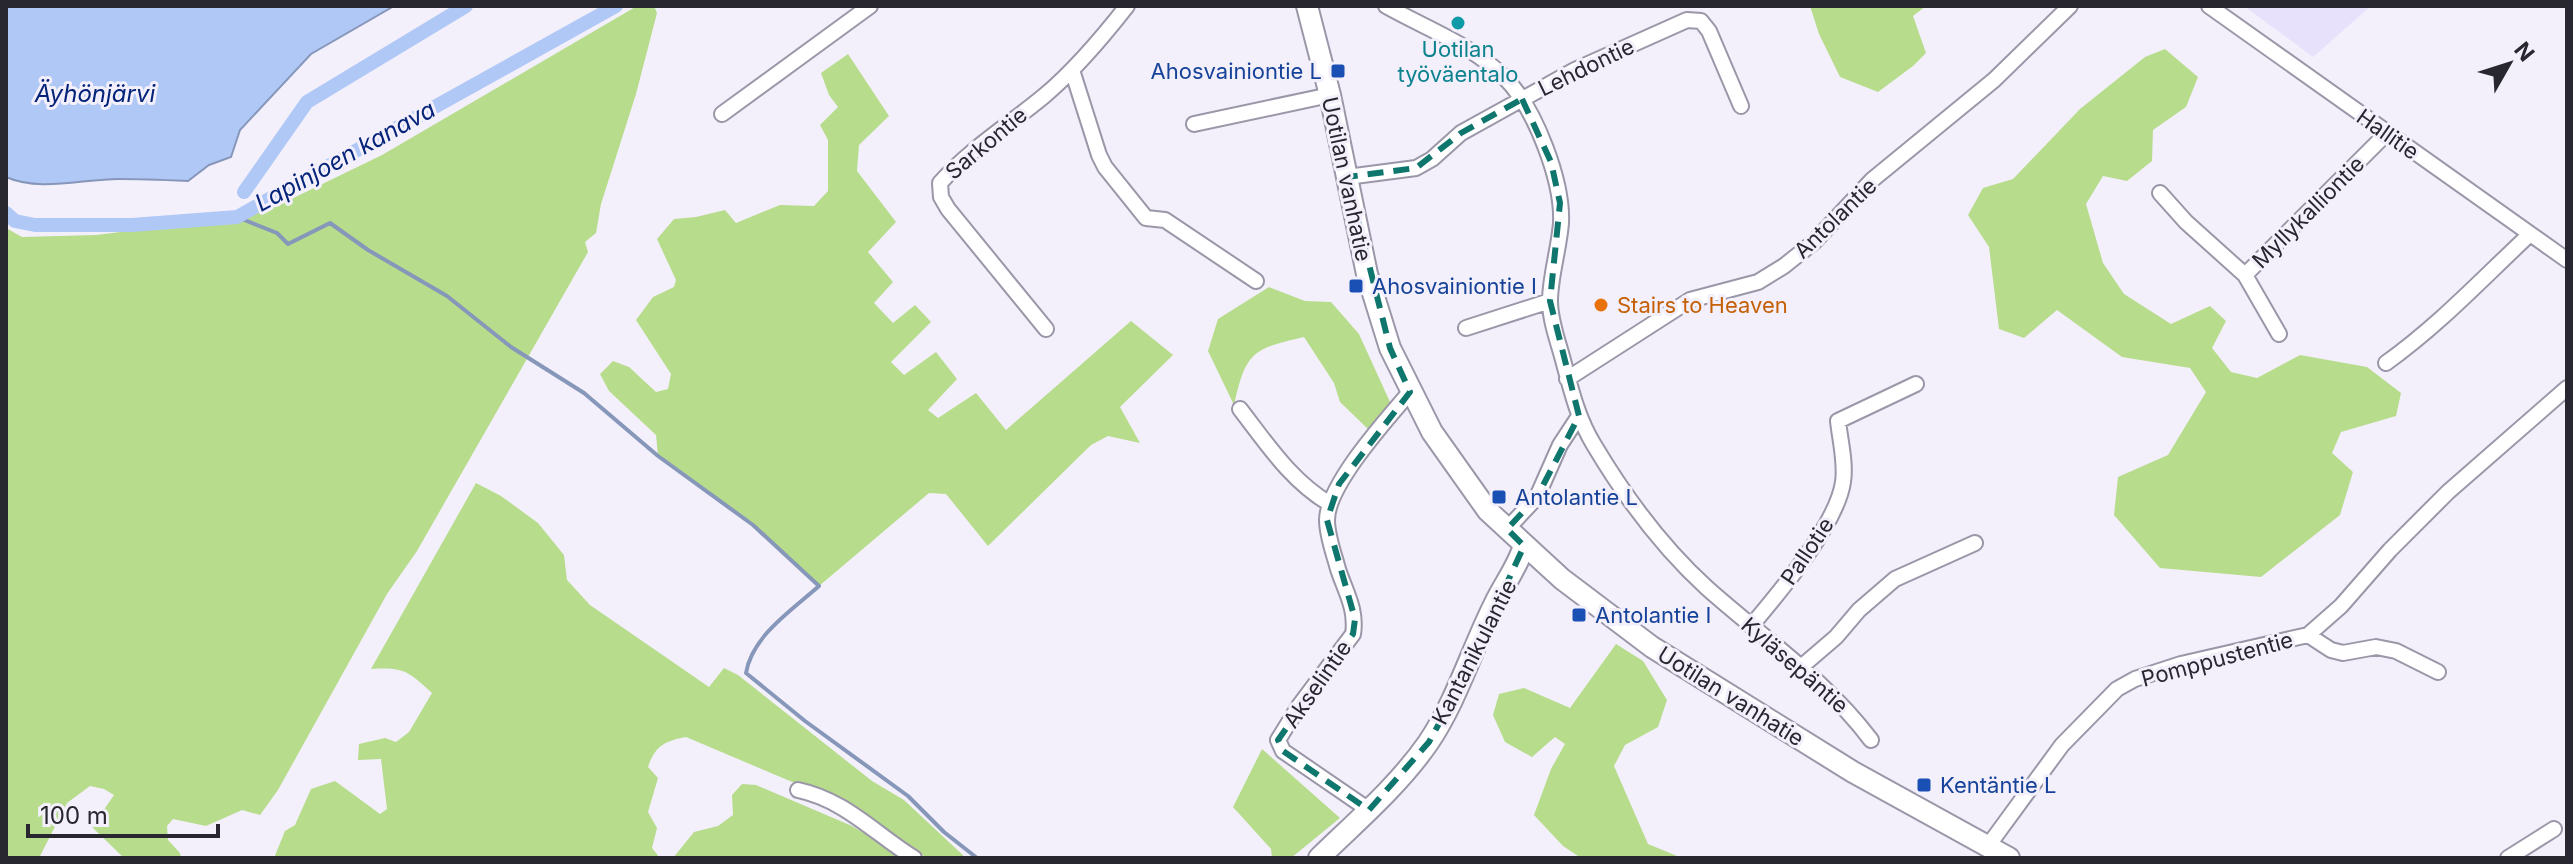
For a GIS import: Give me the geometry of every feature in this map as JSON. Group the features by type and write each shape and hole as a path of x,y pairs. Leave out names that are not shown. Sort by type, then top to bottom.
{"main road":[{"name":"Uotilan vanhatie","path":"1307,6 1330,95 1367,274 1390,348 1410,392 1452,462 1488,511 1562,579 1652,647 1853,772 2009,858"},
{"name":"Kantanikulantie","path":"1319,858 1398,781 1429,742 1459,687 1494,604 1518,566 1524,546"}],"street":[{"path":"722,114 870,6"},
{"name":"Sarkontie","path":"1046,329 948,209 941,197 940,183 953,168 1043,97 1072,70 1127,6"},
{"name":"Kyläsepäntie","path":"1386,6 1487,62 1522,99 1551,162 1560,203 1559,251 1550,301 1555,334 1579,416 1620,486 1668,548 1705,586 1852,714 1871,740"},
{"name":"Antolantie","path":"1567,379 1690,300 1758,282 1784,266 1814,242 1872,180 1994,80 2070,6"},
{"name":"Hallitie","path":"2209,6 2567,260"},
{"name":"Lehdontie","path":"1347,177 1416,168 1432,159 1461,133 1575,70 1687,20 1701,21 1709,31 1741,106"},
{"path":"1072,70 1105,167 1146,218 1165,220 1256,281"},
{"path":"1194,124 1330,95"},
{"name":"Myllykalliontie","path":"2160,193 2186,222 2245,275 2387,133"},
{"path":"2386,363 2449,313 2529,235"},
{"path":"2245,275 2279,334"},
{"path":"1466,328 1550,301"},
{"name":"Pallotie","path":"1751,626 1783,588 1839,504 1844,478 1838,421 1916,384"},
{"name":"Pomppustentie","path":"1988,846 2062,745 2117,689 2135,679 2181,664 2308,635 2341,606 2390,550 2448,492 2567,388"},
{"path":"1240,409 1284,466 1310,492 1330,504 1339,484 1410,392"},
{"path":"1507,529 1537,497 1560,445 1579,416"},
{"name":"Akselintie","path":"1330,504 1327,520 1355,619 1353,634 1299,706 1278,740 1283,751 1369,810"},
{"path":"1801,667 1895,579 1975,543"},
{"path":"2308,635 2331,650 2343,653 2376,647 2396,651 2438,672"},
{"path":"798,790 851,811 914,858"},
{"path":"2508,858 2554,829"}],"highlighted area":[{"path":"1522,99 1551,162 1560,203 1550,301 1579,416 1537,497 1507,529 1524,546 1459,687 1429,742 1369,810 1283,751 1278,740 1353,634 1355,619 1327,520 1339,484 1410,392 1390,348 1347,177 1416,168 1461,133"}],"shaded area":[{"path":"2244,6 2371,6 2313,57"}],"green space":[{"path":"637,6 654,6 657,13 636,94 601,204 596,233 585,242 588,252 417,551 387,594 278,790 260,815 242,810 206,826 173,819 167,826 168,840 181,858 124,858 92,827 114,795 90,786 67,803 39,858 6,858 6,228 22,237 96,235 238,221 279,205 382,155"},
{"path":"1810,6 1926,6 1913,16 1926,53 1878,92 1840,77 1819,34"},
{"path":"2165,49 2198,77 2186,107 2153,130 2152,161 2127,181 2103,176 2086,204 2103,263 2124,294 2171,324 2210,306 2226,321 2212,348 2231,372 2257,378 2300,355 2367,367 2401,393 2396,416 2341,432 2332,453 2353,472 2340,515 2261,577 2160,568 2114,515 2118,477 2168,455 2206,392 2190,368 2122,357 2057,310 2024,338 1999,329 1989,247 1968,215 1983,188 2013,179 2080,109 2145,57"},
{"path":"848,54 889,116 859,145 857,171 896,222 868,252 893,282 874,303 893,323 915,305 931,322 891,362 904,375 936,352 957,379 928,410 938,418 976,393 1006,430 1131,321 1173,355 1120,407 1140,443 1108,436 1091,445 988,546 946,494 929,493 819,586 753,525 658,456 656,435 609,391 600,374 613,361 629,367 656,392 668,389 671,374 636,320 653,297 674,287 676,280 657,239 674,219 725,210 736,223 780,205 814,206 828,191 828,140 820,125 838,107 829,95 821,73"},
{"path":"1269,287 1305,301 1331,302 1359,334 1390,402 1368,429 1340,402 1334,383 1304,337 1273,345 1254,356 1243,374 1234,405 1208,351 1218,319"},
{"path":"476,483 501,496 538,523 564,555 567,580 590,605 709,687 724,668 738,675 872,781 904,800 966,858 927,858 872,821 797,784 686,737 662,746 648,767 658,778 648,812 657,828 652,848 660,858 274,858 285,831 295,825 311,789 335,781 380,814 387,809 381,759 358,760 359,744 385,738 396,742 409,732 432,693 405,672 371,669"},
{"path":"1616,644 1643,661 1667,700 1658,727 1625,745 1614,766 1648,844 1682,858 1581,858 1563,846 1534,815 1551,769 1565,744 1555,737 1532,757 1505,742 1493,715 1499,694 1524,688 1570,708"},
{"path":"1262,749 1340,818 1291,858 1272,858 1271,849 1233,807"},
{"path":"742,784 756,785 852,826 906,858 673,858 694,832 718,826 733,815 732,795"}],"water":[{"name":"Äyhönjärvi","path":"6,6 394,6 311,54 240,130 231,157 209,165 188,181 119,179 33,184 6,177"}],"waterway":[{"path":"244,192 307,102 466,6"},
{"name":"Lapinjoen kanava","path":"6,213 15,221 35,225 132,225 237,217 616,6"},
{"path":"237,217 277,233 288,244 330,223 368,250 447,296 511,347 584,393 658,456 753,525 819,586 765,636 756,647 746,673 805,721 908,796 944,832 977,858"}],"place":[{"name":"Uotilan työväentalo","path":"1458,23"},
{"name":"Ahosvainiontie L","path":"1338,71"},
{"name":"Ahosvainiontie I","path":"1356,286"},
{"name":"Stairs to Heaven","path":"1601,305"},
{"name":"Antolantie L","path":"1499,497"},
{"name":"Antolantie I","path":"1579,615"},
{"name":"Kentäntie L","path":"1924,785"}]}
